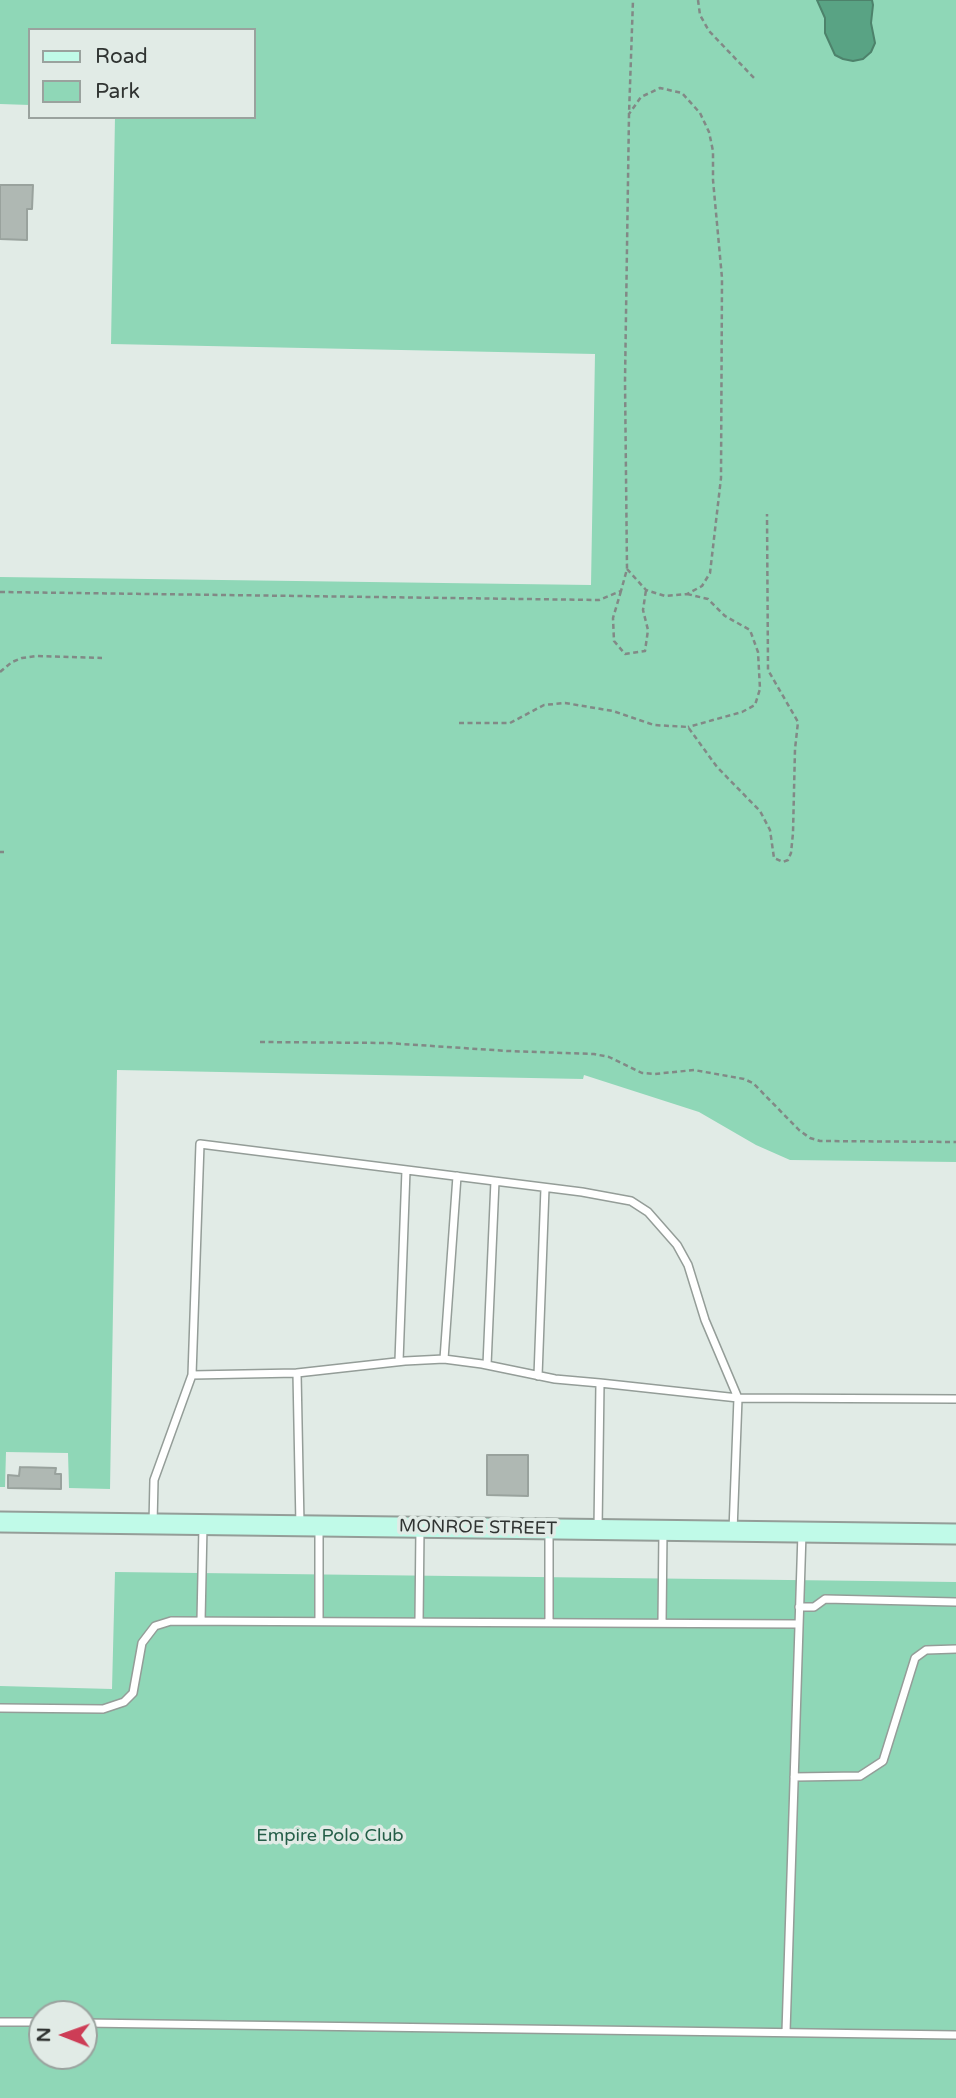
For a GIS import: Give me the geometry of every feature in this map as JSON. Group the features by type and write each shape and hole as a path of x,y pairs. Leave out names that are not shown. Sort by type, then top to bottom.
{"main road":[{"name":"MONROE STREET","path":"0,1522 956,1534"}],"lane":[{"path":"153,1524 154,1479 192,1375 200,1144 631,1201 648,1212 677,1245 688,1265 705,1320 738,1398 733,1531"},
{"path":"399,1361 406,1170"},
{"path":"444,1359 457,1177"},
{"path":"487,1365 495,1181"},
{"path":"538,1376 545,1188"},
{"path":"192,1375 297,1373 399,1361 444,1359 555,1379 738,1398 956,1399"},
{"path":"297,1373 319,1621"},
{"path":"598,1530 600,1382"},
{"path":"201,1621 203,1525"},
{"path":"419,1622 420,1528"},
{"path":"549,1529 549,1623"},
{"path":"662,1623 663,1531"},
{"path":"786,2032 802,1532"},
{"path":"799,1607 814,1607 824,1600 956,1602"},
{"path":"0,1708 103,1709 124,1702 133,1693 142,1643 155,1626 171,1620 799,1624"},
{"path":"794,1777 860,1776 883,1761 915,1658 926,1650 956,1649"},
{"path":"0,2022 28,2022"},
{"path":"98,2023 956,2035"}],"path":[{"path":"633,0 625,381 627,569 613,618 614,641 625,654 645,651 648,629 643,610 646,590"},
{"path":"698,0 700,15 709,32 754,78"},
{"path":"629,114 641,97 660,88 682,93 700,113 709,132 713,151 722,278 721,478 710,573 702,586 687,594"},
{"path":"688,727 718,767 761,811 770,830 774,858 783,862 788,860 793,833 794,760 798,722 768,670 767,514"},
{"path":"459,723 510,723 544,705 565,703 613,711 654,725 688,727 742,712 755,705 760,689 758,652 750,630 725,616 708,599 687,594 665,596 646,590 627,569"},
{"path":"0,592 599,600 621,591"},
{"path":"0,672 12,662 36,656 102,658"},
{"path":"260,1042 387,1043 594,1054 609,1057 642,1073 694,1070 744,1079 753,1083 810,1138 956,1142"}],"green space":[{"path":"0,0 956,0 956,1162 790,1160 756,1145 699,1112 584,1075 583,1079 117,1070 110,1489 69,1488 68,1453 6,1452 5,1487 0,1487 0,577 591,585 595,354 111,344 115,119 256,119 256,28 28,28 28,105 0,104"},
{"name":"Empire Polo Club","path":"115,1572 956,1582 956,2098 0,2098 0,1686 112,1689"}],"shaded area":[{"path":"817,0 872,0 871,23 875,43 871,52 863,59 853,61 835,55 825,33 825,18"}],"building":[{"path":"0,185 33,185 32,209 27,209 27,240 0,239"},
{"path":"487,1455 528,1455 528,1496 487,1495"},
{"path":"20,1467 56,1468 55,1474 61,1474 61,1489 8,1488 8,1475 19,1476"}]}
